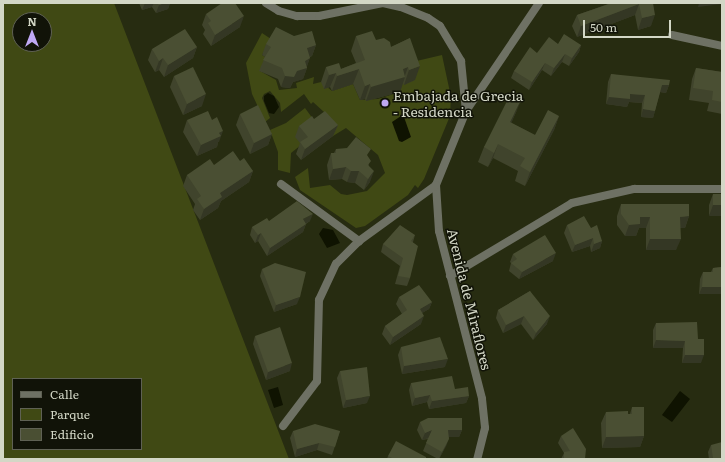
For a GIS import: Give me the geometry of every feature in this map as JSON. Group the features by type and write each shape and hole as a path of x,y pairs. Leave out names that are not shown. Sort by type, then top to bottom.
{"street":[{"name":"Avenida de Miraflores","path":"266,3 279,11 297,16 319,16 383,3 401,7 428,18 440,26 461,61 466,111 436,185 439,231 482,399 485,428 477,459"},
{"path":"466,111 539,3"},
{"path":"672,35 722,46"},
{"path":"281,184 359,241"},
{"path":"283,426 317,381 319,300 323,286 336,264 359,241 436,185"},
{"path":"450,276 572,203 634,189 722,189"}],"green space":[{"path":"3,3 114,3 289,459 3,459"},
{"path":"262,33 271,39 262,55 267,58 260,71 276,80 279,90 297,88 296,83 314,77 313,84 321,82 332,91 353,84 360,100 378,99 400,92 408,63 442,55 451,97 450,116 424,179 418,188 415,185 408,195 365,226 356,228 300,190 295,177 308,168 310,188 330,185 341,194 347,195 367,191 385,173 378,155 346,128 333,136 329,130 301,145 291,153 290,173 278,170 278,152 270,130 286,123 305,108 316,123 324,112 313,102 311,104 304,94 281,112 280,103 270,91 264,94 262,98 270,118 265,122 252,94 246,63"}],"shaded area":[{"path":"268,93 274,96 279,107 274,114 269,113 264,101 264,96"},
{"path":"401,116 404,117 411,137 402,142 399,141 392,122"},
{"path":"323,228 333,230 340,243 327,248 319,234"},
{"path":"278,387 283,405 274,408 268,390"},
{"path":"680,391 690,399 672,422 662,415"}],"building":[{"path":"222,3 235,3 244,16 215,35 208,23 211,21 206,14"},
{"path":"612,3 653,3 655,15 642,18 639,4 581,26 577,15"},
{"path":"276,27 294,36 312,31 316,45 307,48 310,58 305,61 307,68 297,71 294,77 285,76 282,68 263,60 271,47 266,44"},
{"path":"185,29 197,47 168,65 163,58 159,61 152,49"},
{"path":"372,31 376,40 384,38 390,42 391,47 410,38 420,66 409,70 408,67 403,69 405,77 371,87 370,84 365,86 359,69 337,76 336,73 329,75 326,67 339,63 341,69 365,60 356,36"},
{"path":"564,34 581,45 572,58 565,54 554,68 545,63 532,82 514,71 530,47 537,53 549,37 558,44"},
{"path":"193,67 206,94 187,104 174,76"},
{"path":"696,68 722,72 722,102 712,100 713,91 693,88"},
{"path":"611,74 670,80 669,85 662,85 655,111 643,109 645,95 630,94 630,99 609,97"},
{"path":"512,91 523,96 510,122 535,135 548,110 559,116 530,172 520,166 525,158 498,144 494,153 484,147"},
{"path":"258,105 272,134 254,143 240,114"},
{"path":"208,111 212,120 217,117 223,131 219,133 221,136 201,145 187,120"},
{"path":"325,111 338,125 305,149 300,142 308,137 299,126 312,116 314,119"},
{"path":"356,137 371,149 367,155 371,161 368,165 374,171 368,179 359,171 351,171 346,167 333,169 331,153 336,153 336,149 347,148"},
{"path":"233,151 240,161 244,158 253,171 220,193 222,197 204,209 197,199 201,196 187,175 210,159 214,165"},
{"path":"713,194 722,194 722,205 713,205"},
{"path":"297,201 313,214 303,219 306,224 270,248 261,233 258,235 252,227 267,218 269,221"},
{"path":"621,204 689,204 689,216 680,217 681,239 650,239 650,217 640,217 640,224 629,225 621,214"},
{"path":"584,216 591,228 597,225 602,241 594,244 593,238 575,245 567,225"},
{"path":"400,225 415,235 411,241 418,246 410,278 398,276 403,258 383,244"},
{"path":"545,235 556,253 522,272 511,263 517,259 513,254"},
{"path":"275,263 306,272 300,297 276,305 262,269"},
{"path":"722,267 722,287 702,287 703,272 713,272 713,268"},
{"path":"419,285 432,302 420,309 424,316 393,337 385,326 407,310 399,297"},
{"path":"530,291 550,316 536,333 524,316 506,325 498,310"},
{"path":"697,322 698,339 704,339 704,355 685,355 685,341 656,340 656,323"},
{"path":"280,327 292,363 268,372 255,336"},
{"path":"440,337 448,359 404,366 401,347"},
{"path":"367,367 370,396 346,400 340,371"},
{"path":"452,376 455,389 468,387 469,396 432,401 430,395 415,398 411,383"},
{"path":"632,407 644,407 644,436 606,437 606,412 628,411 628,414 632,414"},
{"path":"428,418 462,418 462,430 448,430 449,439 442,452 426,443 432,430 425,433 420,422"},
{"path":"315,424 340,431 335,447 319,443 297,449 293,431"},
{"path":"573,428 586,449 585,459 564,459 564,452 570,451 561,436"},
{"path":"396,441 426,457 426,459 394,459 388,456"},
{"path":"722,442 722,459 707,459 713,458 711,445"}],"place":[{"name":"Embajada de Grecia - Residencia","path":"385,103"}]}
